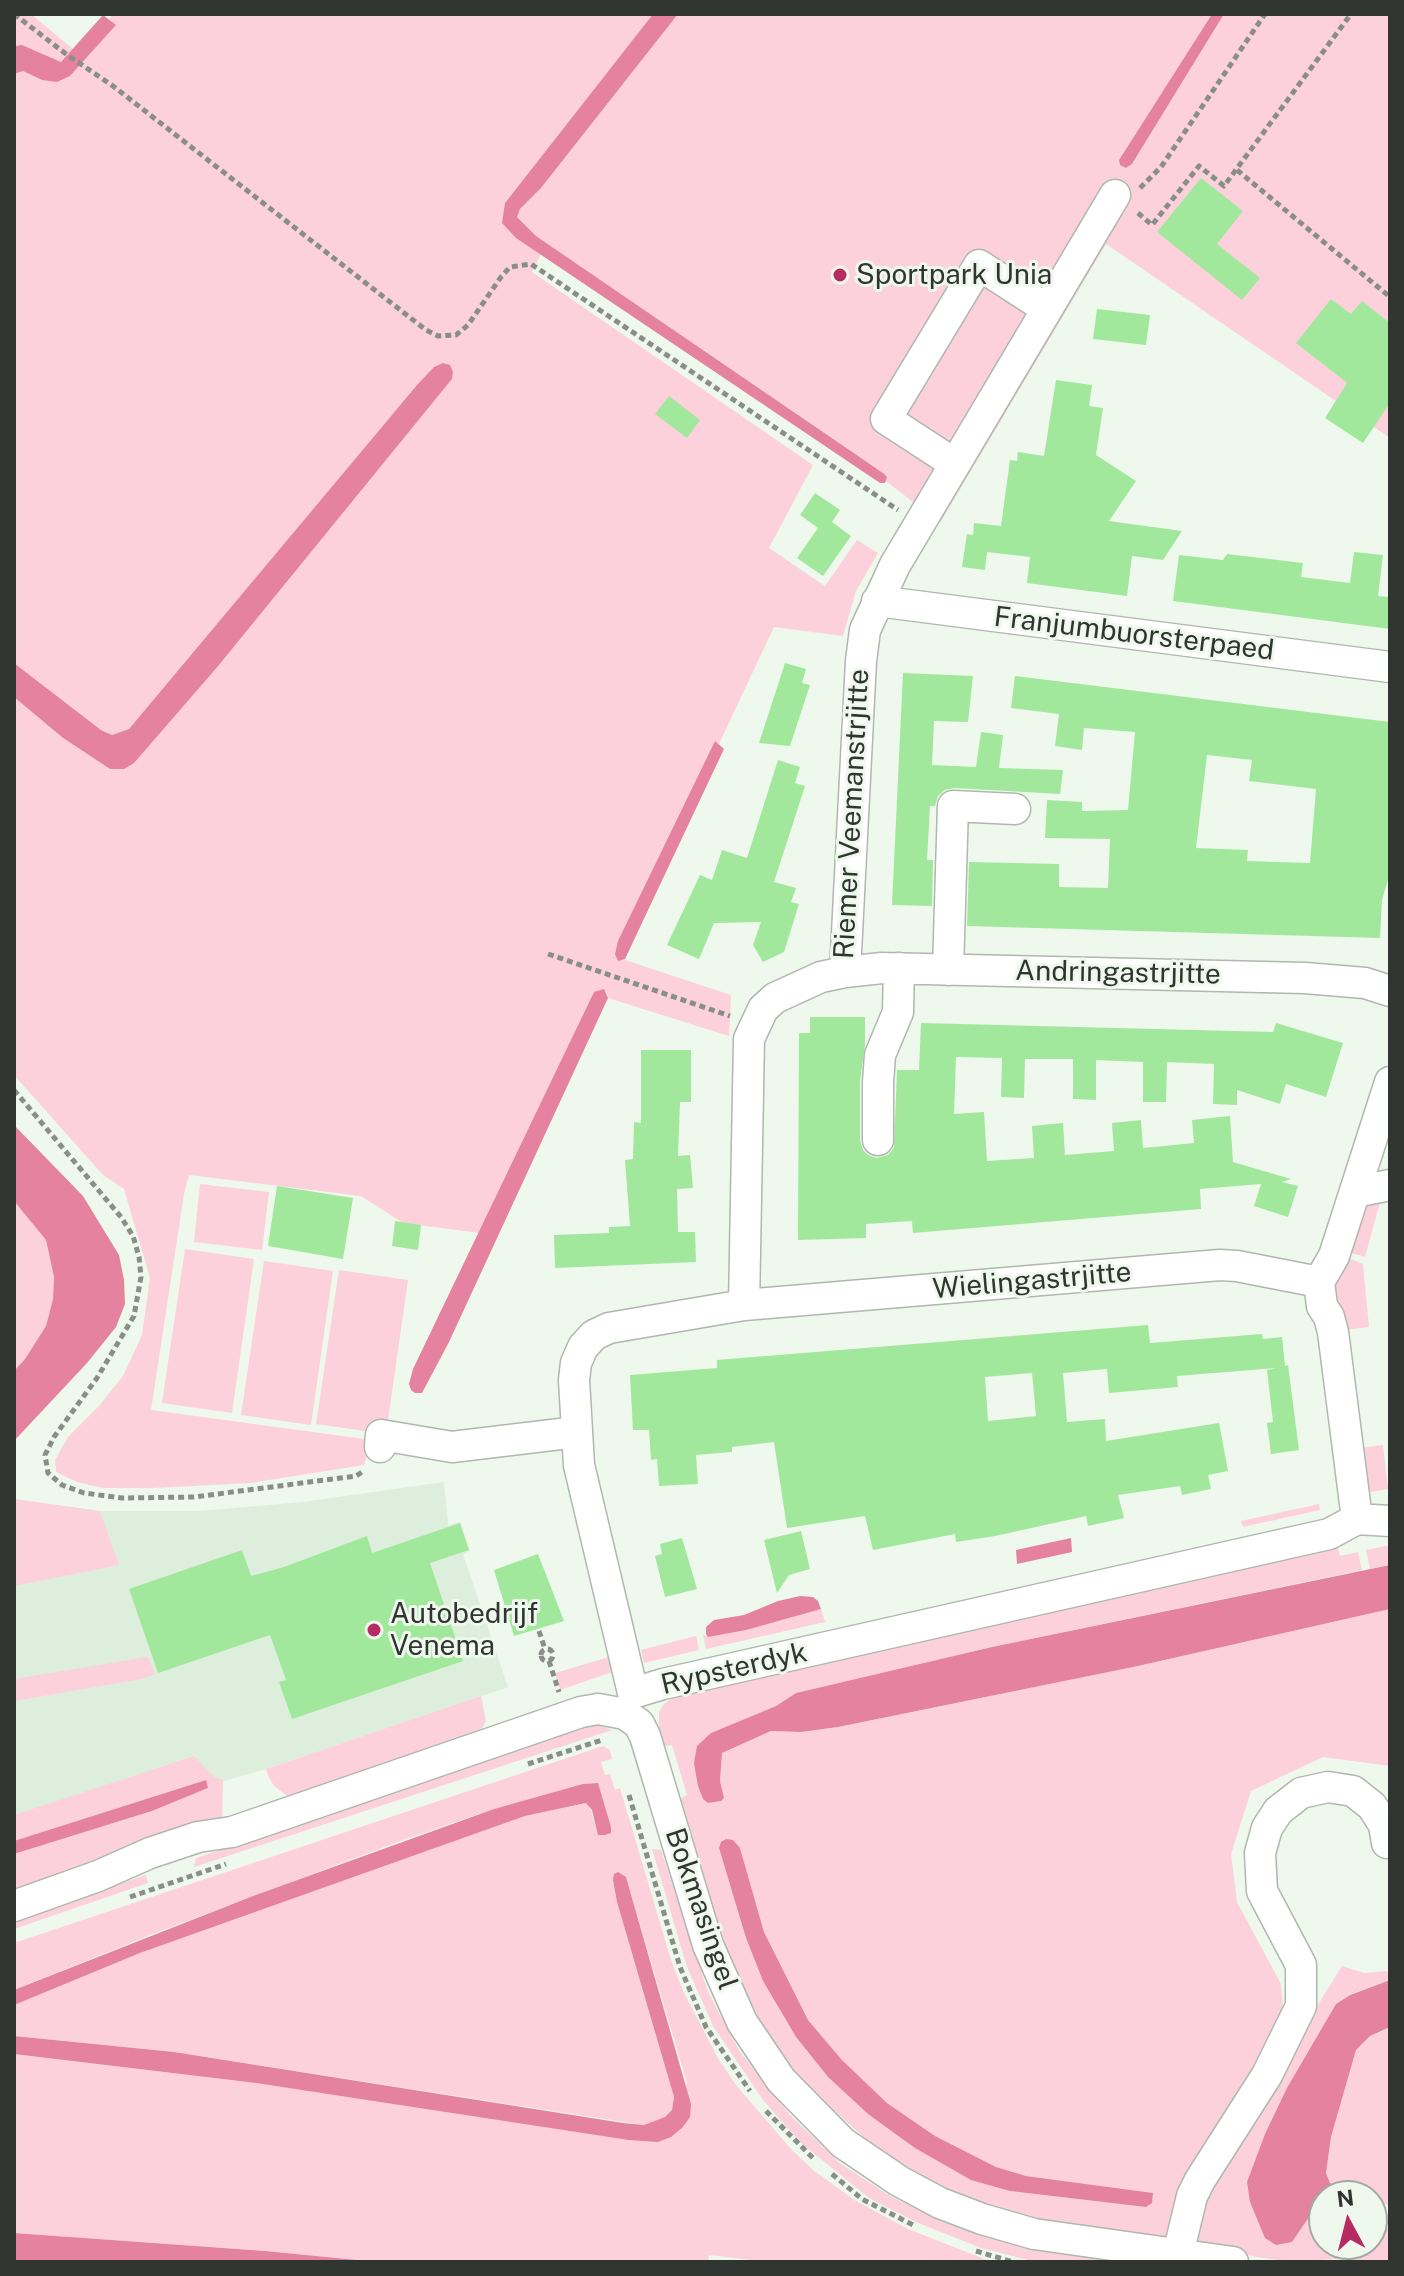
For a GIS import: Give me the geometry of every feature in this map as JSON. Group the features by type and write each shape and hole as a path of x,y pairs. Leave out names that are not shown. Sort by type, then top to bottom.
{"street":[{"name":"Riemer Veemanstrjitte","path":"753,1024 775,998 821,977 845,972 861,661 865,630 877,601 919,524 1047,309 1128,201"},
{"path":"955,464 886,419 979,265 1047,309"},
{"name":"Franjumbuorsterpaed","path":"877,601 1390,667"},
{"path":"948,970 953,806 1015,809"},
{"path":"878,1140 880,1055 898,1012 899,968"},
{"name":"Andringastrjitte","path":"845,972 899,968 1305,978 1365,983 1390,991"},
{"path":"629,1703 584,1492 577,1432 576,1363 583,1347 594,1335 609,1328 744,1305 747,1053 753,1024"},
{"path":"1357,1519 1333,1332 1322,1306 1319,1282 1334,1256 1390,1082"},
{"path":"1355,1192 1390,1185"},
{"name":"Wielingastrjitte","path":"744,1305 1220,1265 1319,1282"},
{"path":"380,1447 381,1435 452,1447 577,1432"},
{"name":"Rypsterdyk","path":"14,1906 198,1837 232,1832 581,1712 629,1703 663,1684 1329,1534 1357,1519 1390,1521"},
{"name":"Bokmasingel","path":"629,1703 645,1736 708,1945 742,2022 781,2080 843,2143 899,2181 954,2208 1034,2234 1233,2262"},
{"path":"1178,2254 1192,2196 1267,2075 1301,2006 1301,1965 1262,1891 1260,1853 1267,1828 1278,1811 1301,1793 1328,1787 1353,1791 1372,1806 1384,1825 1387,1843 1390,1843"}],"path":[{"path":"14,14 113,86 426,330 438,336 456,335 468,325 510,267 522,264 539,267 919,524"},
{"path":"1265,14 1161,167 1128,201 1152,225 1199,166 1224,186 1351,14"},
{"path":"1236,170 1390,297"},
{"path":"548,954 753,1024"},
{"path":"14,1090 121,1217 133,1236 141,1277 134,1316 45,1455 48,1473 62,1485 84,1493 122,1498 194,1497 356,1476 373,1465 380,1447"},
{"path":"539,1631 545,1649 540,1657 549,1661 560,1693"}],"shaded area":[{"path":"14,14 31,14 73,49 61,62 22,45 14,46"},
{"path":"113,14 653,14 505,203 516,238 541,254 532,272 813,465 769,548 825,586 857,540 878,553 856,591 843,636 774,627 719,744 715,741 622,961 731,995 729,1036 608,998 607,993 594,992 480,1233 403,1223 361,1196 189,1175 151,1410 372,1440 364,1465 250,1483 103,1488 77,1482 56,1472 55,1460 68,1437 123,1376 142,1335 150,1278 124,1189 103,1175 14,1075 14,697 63,738 110,769 219,665 452,379 453,371 434,367 417,385 129,729 112,735 101,730 14,663 14,74 23,71 42,80 70,76 115,26 109,19"},
{"path":"653,14 678,14 541,188 520,209 517,217 536,236 883,473 887,477 885,483 880,483 516,238 502,223 505,203"},
{"name":"Sportpark Unia","path":"678,14 1212,14 1119,160 1126,168 1132,164 1224,14 1390,14 1390,438 1106,244 940,523 886,481 883,473 536,236 517,217 520,209 541,188"},
{"path":"1212,14 1224,14 1132,164 1126,168 1120,165 1119,160"},
{"path":"103,15 116,25 70,76 57,82 42,80 23,71 14,74 14,46 22,45 61,62"},
{"path":"443,363 450,365 452,379 219,665 134,763 124,769 110,769 63,738 14,697 14,663 101,730 112,735 129,729 417,385 434,367"},
{"path":"715,741 724,749 625,959 618,961 615,954 618,941"},
{"path":"604,989 608,998 449,1342 422,1393 415,1393 409,1384 413,1369 594,992"},
{"path":"14,1125 83,1196 119,1255 125,1304 116,1327 87,1363 14,1441 14,1371 46,1326 53,1299 54,1277 46,1240 14,1201"},
{"path":"200,1184 269,1192 262,1250 194,1242"},
{"path":"1382,1195 1365,1257 1348,1252 1363,1205"},
{"path":"14,1201 46,1240 54,1277 53,1299 46,1326 14,1371"},
{"path":"185,1249 254,1259 232,1413 162,1403"},
{"path":"1346,1257 1363,1264 1369,1327 1344,1330 1329,1295"},
{"path":"264,1261 333,1271 311,1425 241,1415"},
{"path":"339,1270 408,1280 386,1434 316,1424"},
{"path":"1383,1445 1388,1489 1371,1492 1367,1490 1358,1448"},
{"path":"444,1482 448,1525 460,1522 470,1551 463,1554 508,1687 266,1769 14,1841 14,1499 100,1511 199,1511 303,1502"},
{"path":"14,1499 100,1511 119,1565 14,1586"},
{"path":"1319,1504 1320,1510 1243,1527 1241,1521"},
{"path":"1071,1538 1072,1552 1017,1564 1016,1550"},
{"path":"1337,1544 1340,1556 1358,1552 1362,1570 992,1647 796,1693 776,1706 711,1733 694,1763 703,1799 724,1798 720,1781 722,1753 771,1731 801,1732 838,1727 1138,1666 1390,1609 1390,1766 1323,1757 1251,1791 1231,1854 1237,1902 1281,1984 1284,2020 1168,2237 1083,2230 1010,2215 959,2196 878,2150 811,2090 776,2048 742,1990 719,1926 681,1798 687,1795 672,1745 665,1746 659,1728 659,1712 664,1704 681,1692","holes":["722,1842 740,1848 764,1932 808,2020 842,2060 887,2103 935,2136 996,2167 1026,2176 1152,2193 1152,2203 1146,2207 1010,2191 868,2114 828,2077 796,2037 763,1981 746,1938 719,1848"]},
{"path":"1390,1545 1390,1565 1370,1569 1366,1550"},
{"path":"1390,1565 1390,1609 1138,1666 838,1727 801,1732 771,1731 722,1753 720,1781 724,1798 721,1801 708,1803 698,1786 694,1763 697,1746 711,1733 776,1706 796,1693 992,1647"},
{"path":"800,1596 813,1597 821,1609 746,1630 708,1637 706,1634 706,1627 714,1620 744,1615"},
{"path":"821,1609 825,1622 706,1649 703,1635"},
{"path":"696,1636 699,1650 644,1663 641,1650"},
{"path":"148,1657 155,1674 142,1679 14,1701 14,1679"},
{"path":"609,1657 612,1672 560,1690 555,1673"},
{"path":"481,1696 486,1721 481,1730 289,1797 274,1786 268,1776 266,1769"},
{"path":"595,1724 612,1730 194,1867 196,1858"},
{"path":"603,1746 610,1750 612,1759 601,1762 605,1775 610,1774 615,1790 620,1788 671,1960 684,1993 719,2060 736,2085 790,2148 813,2170 856,2201 908,2229 992,2262 768,2262 709,2255 708,2262 377,2262 14,2233 14,2054 256,2083 658,2142 687,2083 626,1877 613,1880 617,1902 674,2097 672,2110 665,2117 644,2125 174,2052 14,2036 14,2005 20,2002 140,1953 525,1816 587,1803 598,1834 593,1783 494,1809 403,1840 155,1933 14,1990 14,1943"},
{"path":"194,1756 214,1777 223,1780 222,1819 14,1890 14,1854 152,1811 208,1788 205,1780 14,1841 14,1815"},
{"path":"206,1780 208,1788 152,1811 14,1854 14,1841"},
{"path":"598,1783 611,1833 598,1835 592,1810 586,1803 525,1816 140,1953 14,2005 14,1990 253,1896 494,1809 583,1784"},
{"path":"726,1839 733,1840 740,1848 764,1932 808,2020 842,2060 887,2103 935,2136 996,2167 1026,2176 1153,2193 1152,2203 1146,2207 1010,2191 971,2180 915,2148 868,2114 828,2077 796,2037 763,1981 746,1938 719,1848"},
{"path":"652,1849 661,1850 708,1992 740,2052 790,2115 841,2164 892,2197 958,2227 1040,2250 1130,2262 1036,2262 981,2248 916,2222 869,2198 800,2142 763,2100 713,2026 687,1967"},
{"path":"618,1872 626,1877 691,2104 690,2117 683,2127 671,2137 658,2142 256,2083 14,2054 14,2036 174,2052 644,2125 665,2117 672,2110 674,2097 617,1902 613,1880"},
{"path":"146,1875 148,1883 14,1929 14,1920"},
{"path":"1342,1966 1364,1973 1387,1971 1390,1980 1351,1994 1336,2004 1317,2040 1292,2242 1308,2219 1308,2260 1321,2260 1292,2262 1256,2257 1196,2241 1199,2197"},
{"path":"1390,1980 1390,2027 1370,2036 1356,2050 1331,2137 1326,2173 1329,2180 1308,2180 1308,2219 1292,2242 1276,2245 1265,2238 1250,2202 1247,2182 1287,2088 1336,2004 1350,1995"},
{"path":"1390,2027 1390,2207 1388,2180 1329,2180 1326,2173 1331,2137 1356,2050 1370,2036"},
{"path":"1388,2228 1390,2262 1353,2260 1388,2260"},
{"path":"14,2233 265,2251 377,2262 14,2262"}],"building":[{"path":"1201,178 1243,211 1217,244 1260,278 1242,300 1157,232"},
{"path":"1331,299 1351,314 1362,301 1390,323 1390,403 1363,443 1325,418 1347,383 1296,343"},
{"path":"1097,309 1150,315 1146,345 1093,339"},
{"path":"1056,380 1092,385 1089,406 1103,408 1096,455 1136,481 1109,521 1182,531 1163,560 1132,556 1127,596 1027,583 1030,557 987,552 985,570 962,567 967,534 973,535 974,523 1001,526 1010,460 1017,461 1018,452 1044,456"},
{"path":"669,396 700,420 687,438 655,414"},
{"path":"815,493 840,510 832,522 851,536 823,576 797,558 818,528 800,515"},
{"path":"1354,552 1383,555 1378,596 1390,597 1390,629 1173,601 1179,555 1223,560 1227,554 1303,563 1301,577 1350,583"},
{"path":"785,663 806,669 802,683 810,685 790,746 759,743"},
{"path":"903,673 973,676 968,722 934,721 932,765 976,767 981,732 1003,735 999,768 1063,770 1060,794 954,788 938,796 935,806 930,806 927,860 933,860 932,906 892,905"},
{"path":"1015,676 1390,722 1390,873 1382,900 1380,938 967,926 969,862 1059,864 1059,887 1108,888 1110,839 1045,838 1047,800 1082,802 1082,811 1128,810 1135,732 1084,728 1082,750 1055,746 1059,714 1011,708","holes":["1207,755 1252,760 1249,781 1316,789 1310,863 1247,861 1248,850 1196,848"]},
{"path":"778,760 800,767 795,783 805,786 774,882 796,888 791,902 799,904 784,952 763,962 753,945 761,922 714,923 699,959 667,945 700,875 712,880 722,850 747,858"},
{"path":"810,1017 865,1017 860,1140 863,1150 877,1158 888,1155 894,1148 897,1070 919,1070 921,1023 1273,1032 1276,1023 1343,1043 1326,1097 1286,1084 1280,1104 1237,1090 1237,1105 1213,1104 1214,1064 1167,1062 1166,1102 1143,1102 1143,1062 1096,1060 1096,1100 1073,1099 1073,1059 1025,1059 1024,1098 1001,1097 1002,1058 956,1057 954,1114 984,1112 987,1161 1034,1158 1032,1126 1063,1123 1065,1155 1114,1151 1112,1123 1141,1120 1143,1148 1194,1143 1192,1120 1230,1116 1233,1162 1291,1179 1282,1182 1298,1186 1288,1217 1254,1206 1261,1184 1200,1189 1201,1209 913,1233 912,1221 866,1224 866,1238 798,1240 799,1033 810,1033"},
{"path":"641,1050 691,1050 691,1102 680,1102 678,1156 690,1155 693,1188 677,1189 678,1232 695,1232 696,1262 555,1268 554,1235 609,1233 609,1227 630,1226 625,1160 633,1159 634,1122 641,1123"},
{"path":"277,1186 353,1198 343,1259 268,1246"},
{"path":"395,1221 421,1225 418,1250 392,1246"},
{"path":"1148,1325 1150,1343 1262,1334 1263,1339 1282,1337 1299,1450 1271,1454 1267,1423 1273,1422 1267,1370 1276,1368 1177,1376 1178,1387 1109,1393 1107,1369 1063,1373 1067,1422 1105,1419 1106,1441 1219,1423 1228,1471 1208,1475 1211,1489 1182,1495 1180,1486 1118,1495 1124,1518 1088,1526 1086,1516 995,1536 956,1542 955,1534 873,1550 865,1516 787,1528 774,1442 732,1447 732,1452 696,1455 698,1484 659,1486 657,1459 651,1460 649,1430 633,1430 630,1375 717,1368 717,1360","holes":["1032,1373 1036,1416 988,1421 985,1377"]},
{"path":"460,1523 469,1550 430,1563 463,1661 292,1719 279,1682 286,1680 270,1635 158,1673 129,1589 242,1550 251,1576 367,1536 372,1553"},
{"path":"801,1531 810,1569 789,1575 777,1593 764,1540"},
{"path":"682,1538 697,1589 665,1597 655,1556 662,1554 660,1544"},
{"path":"538,1554 564,1621 514,1636 494,1570"}],"place":[{"name":"Sportpark Unia","path":"840,275"},
{"name":"Autobedrijf Venema","path":"374,1630"}]}
